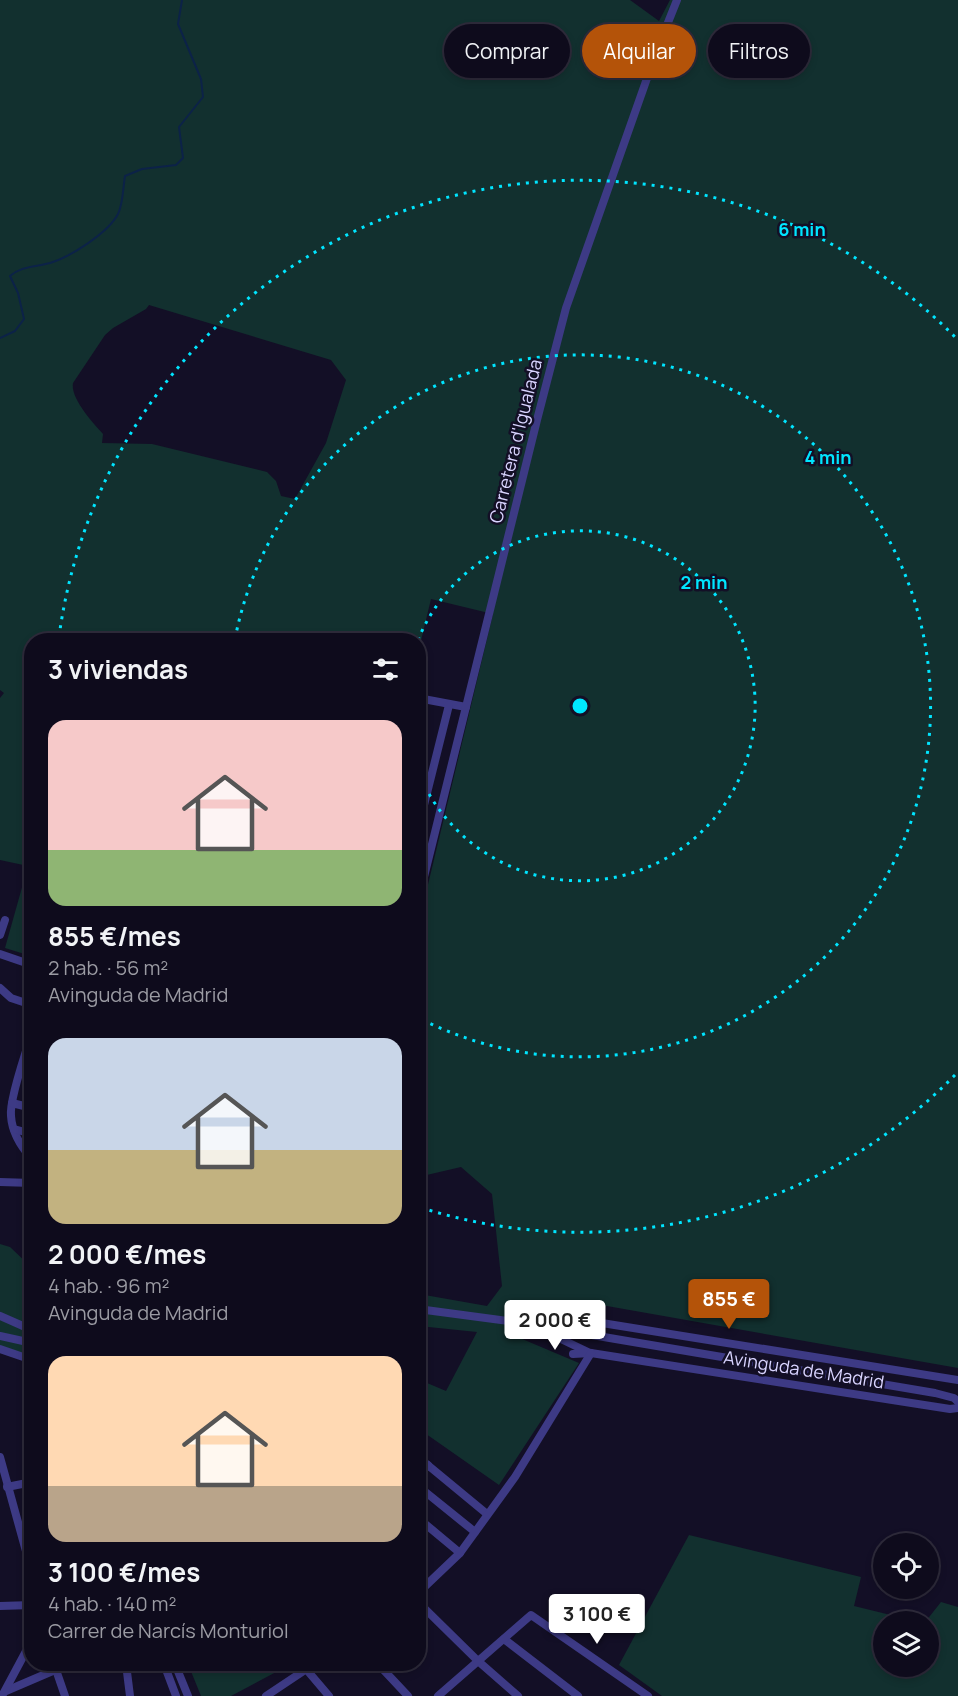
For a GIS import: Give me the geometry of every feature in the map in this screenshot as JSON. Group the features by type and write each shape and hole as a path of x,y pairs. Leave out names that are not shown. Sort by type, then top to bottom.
{"street":[{"name":"Carretera d'Igualada","path":"426,869 566,308 657,50 677,0"},
{"path":"426,700 466,707"},
{"path":"426,797 449,705"},
{"path":"0,935 4,920"},
{"path":"0,954 24,962"},
{"path":"0,988 11,998 24,1002"},
{"path":"24,1068 10,1116 24,1150"},
{"path":"12,1103 24,1106"},
{"path":"14,1129 24,1132"},
{"path":"0,1182 24,1184"},
{"path":"426,1306 437,1311"},
{"name":"Avinguda de Madrid","path":"426,1310 515,1322 934,1393 954,1398 958,1402"},
{"name":"Avinguda de Madrid","path":"515,1322 518,1317 526,1313 552,1315 958,1380"},
{"path":"0,1316 24,1325"},
{"path":"426,1585 460,1553 515,1477 591,1353 530,1325"},
{"path":"4,1337 24,1341"},
{"path":"4,1337 24,1345"},
{"path":"0,1349 24,1357"},
{"name":"Avinguda de Madrid","path":"573,1354 591,1353 950,1409 958,1408"},
{"name":"Avinguda de Madrid","path":"934,1393 958,1391"},
{"path":"0,1457 24,1545"},
{"path":"426,1467 428,1465 488,1514"},
{"path":"7,1487 24,1484"},
{"path":"426,1492 475,1532"},
{"path":"426,1525 460,1553"},
{"path":"0,1606 24,1605"},
{"path":"426,1610 518,1696"},
{"path":"438,1696 531,1615 648,1696"},
{"path":"504,1639 578,1696"},
{"path":"4,1693 24,1655"},
{"path":"4,1693 46,1671"},
{"path":"56,1671 65,1696"},
{"path":"127,1671 130,1696"},
{"path":"167,1671 176,1696"},
{"path":"178,1671 188,1696"},
{"path":"266,1696 303,1671"},
{"path":"313,1671 329,1696"},
{"path":"385,1671 408,1696"}],"green space":[{"path":"0,0 630,0 659,21 670,0 958,0 958,1368 607,1306 519,1301 508,1333 579,1363 499,1485 426,1434 427,1383 446,1391 477,1332 426,1327 426,1295 487,1306 502,1286 492,1194 461,1167 426,1175 426,893 493,614 431,599 423,633 24,633 24,865 0,860 0,698 4,693 0,690","holes":["149,305 331,360 346,380 326,443 295,499 281,496 276,481 267,472 152,444 102,443 103,434 83,410 75,396 73,383 105,335"]},
{"path":"24,880 24,954 5,948"},
{"path":"0,1244 10,1247 24,1260 24,1355 0,1346"},
{"path":"689,1535 861,1577 854,1606 874,1611 873,1677 939,1677 939,1611 934,1611 941,1602 958,1607 958,1696 662,1696 619,1665"},
{"path":"191,1671 278,1671 231,1696 201,1696"}],"waterway":[{"path":"0,338 15,331 24,319 18,293 10,276 24,269 50,263 68,255 106,229 120,210 125,176 142,169 176,165 183,158 179,127 203,97 201,79 178,24 182,0"}]}
